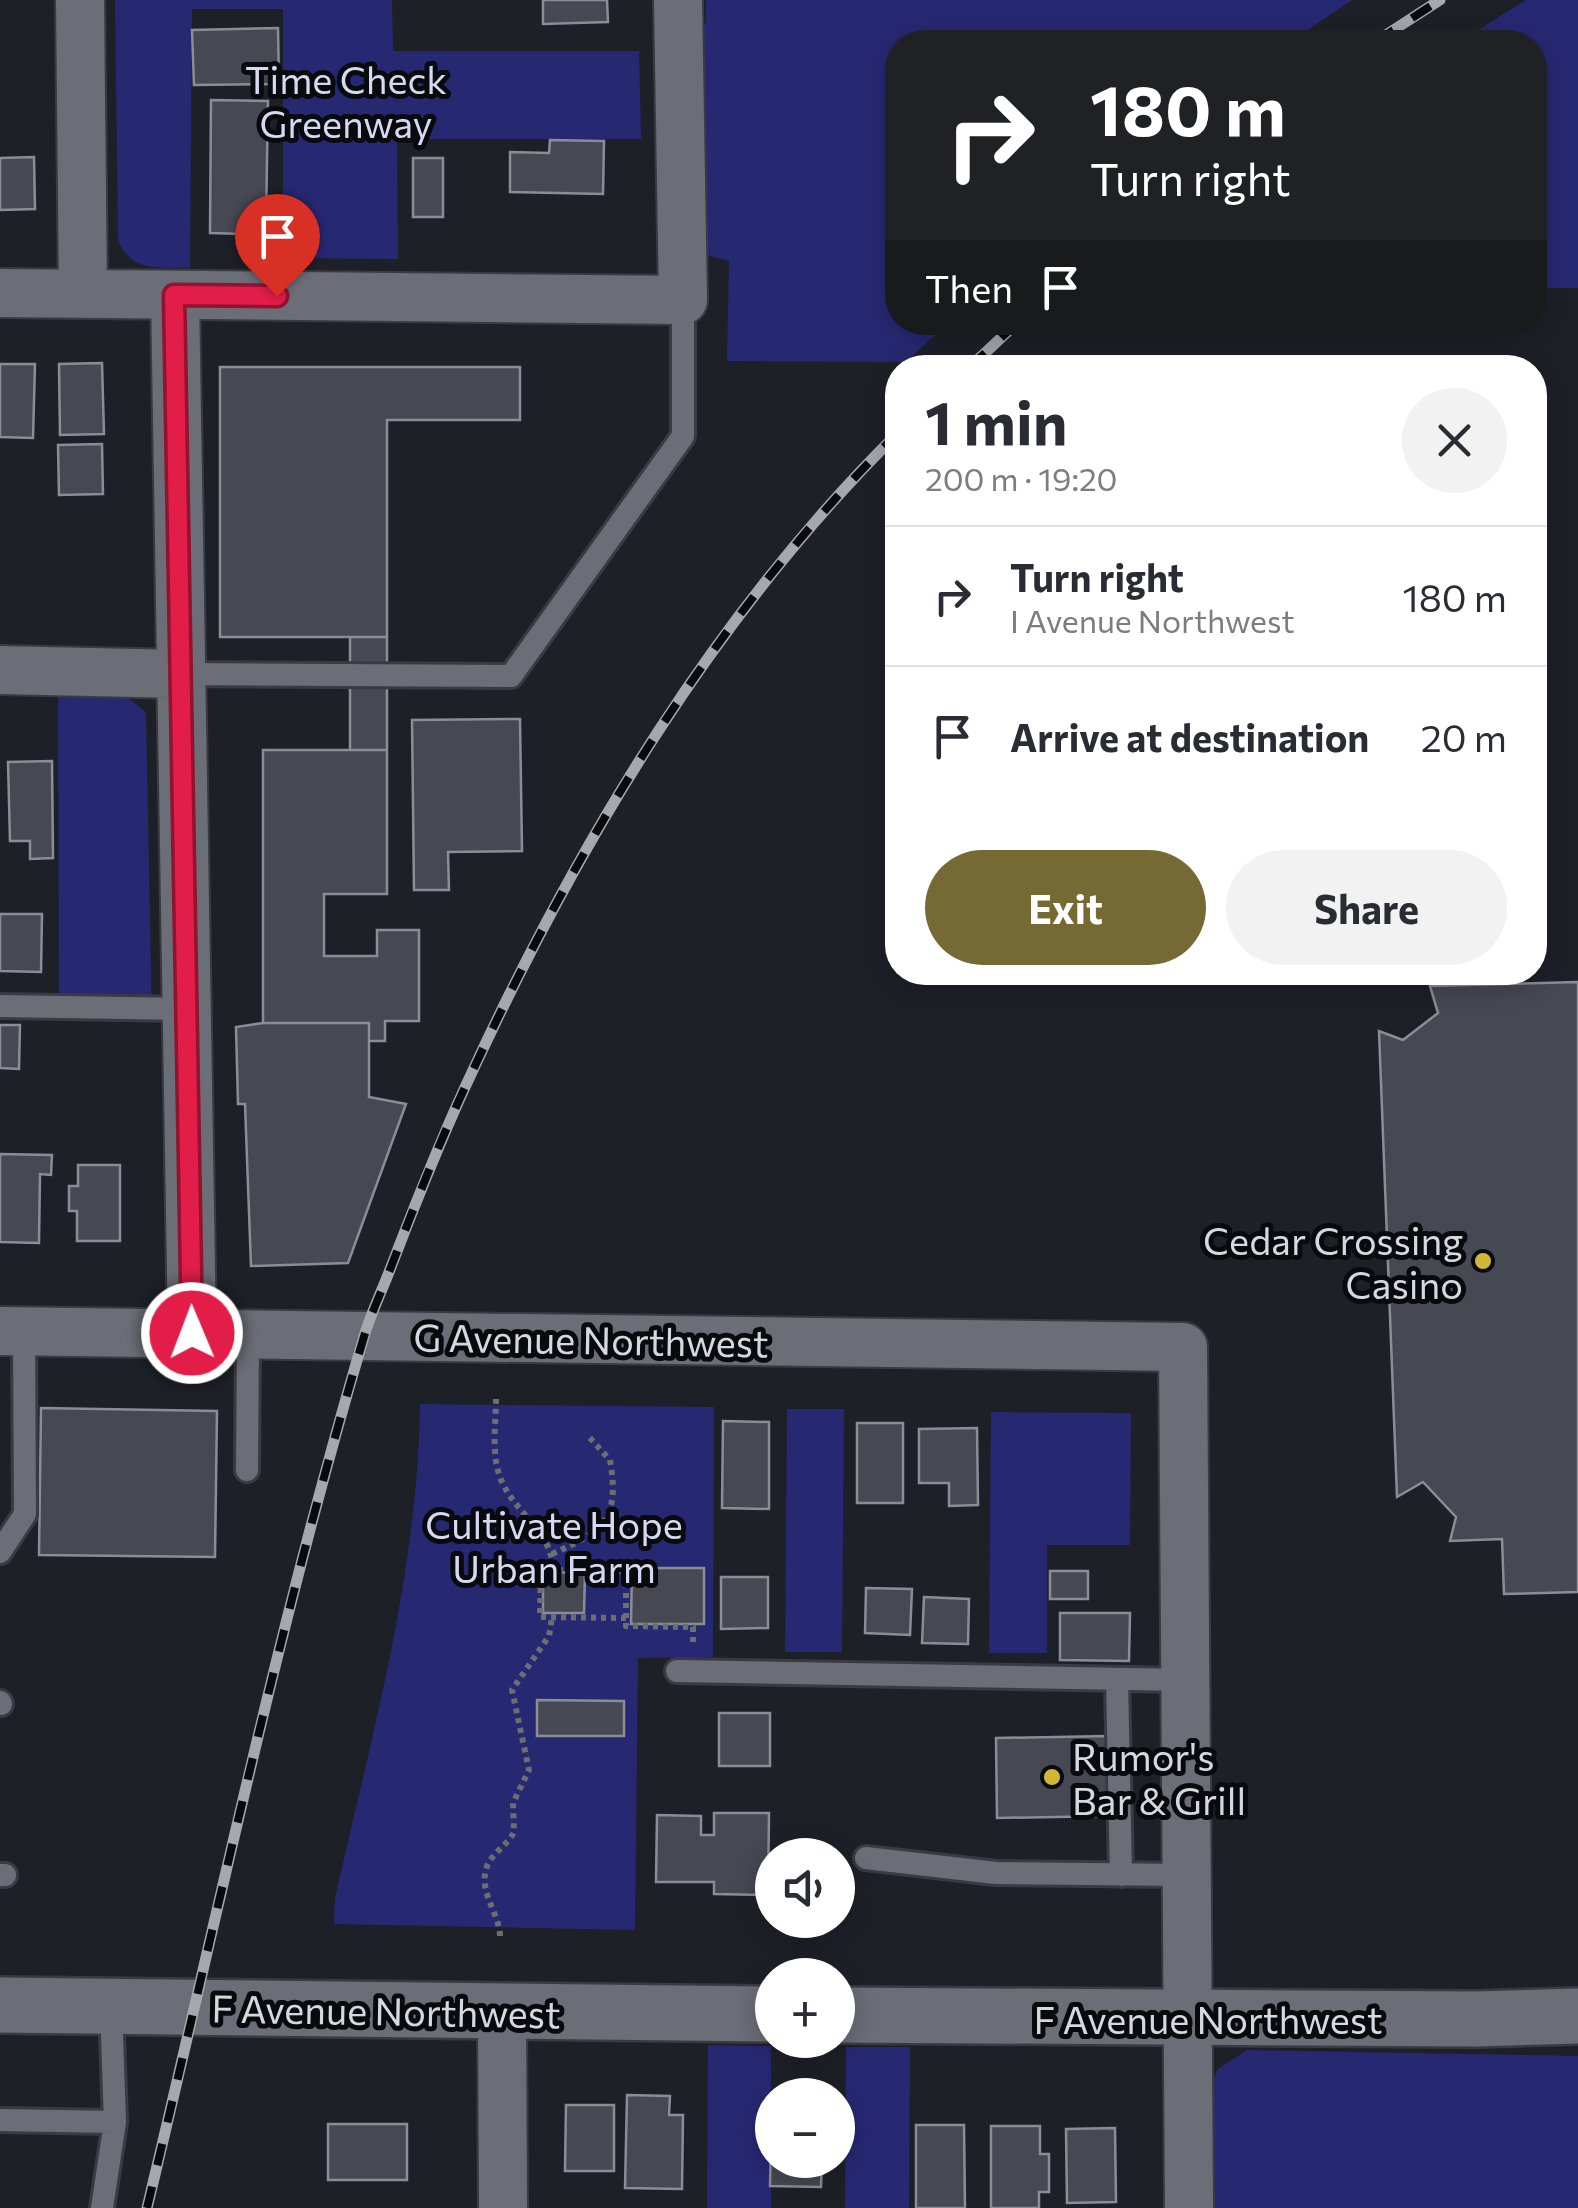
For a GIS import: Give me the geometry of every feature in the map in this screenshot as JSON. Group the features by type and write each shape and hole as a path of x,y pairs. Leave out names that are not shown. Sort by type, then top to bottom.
{"main road":[{"name":"F Avenue Northwest","path":"0,2005 755,2014"},
{"name":"F Avenue Northwest","path":"855,2014 1187,2019 1578,2016"}],"street":[{"path":"80,0 83,294"},
{"path":"0,293 682,300 678,0"},
{"path":"174,295 192,1333"},
{"path":"0,670 180,674"},
{"name":"G Avenue Northwest","path":"12,1331 1183,1347 1185,1680"},
{"path":"1185,1680 1188,2208"},
{"path":"502,2011 503,2208"}],"lane":[{"path":"180,674 511,676 683,436 682,300"},
{"path":"0,1006 186,1009"},
{"path":"0,1552 25,1514 12,1331"},
{"path":"248,1334 248,1470"},
{"path":"685,1671 1185,1680"},
{"path":"1117,1679 1122,1875"},
{"path":"866,1858 996,1873 1186,1875"},
{"path":"102,2208 115,2122 111,2007"},
{"path":"0,2120 115,2122"}],"path":[{"path":"496,1399 498,1472 504,1488 544,1535 554,1570"},
{"path":"552,1554 602,1527 612,1507 610,1460 589,1437"},
{"path":"626,1618 540,1617 541,1570 626,1571 626,1618 626,1626 693,1628 685,1671"},
{"path":"500,1936 498,1916 488,1900 486,1870 514,1832 512,1802 529,1770 512,1690 549,1636 552,1617"}],"green space":[{"name":"Time Check Greenway","path":"115,0 392,0 393,51 639,51 641,139 397,139 398,259 283,258 283,9 192,9 190,268 147,266 130,258 118,240"},
{"path":"706,0 1352,0 1308,30 885,30 885,335 935,335 914,355 885,355 885,362 727,361 729,261 703,254 692,26 706,24"},
{"path":"1526,0 1578,0 1578,288 1547,288 1547,30 1478,30"},
{"path":"58,694 127,697 146,712 152,1021 59,1021"},
{"name":"Cultivate Hope Urban Farm","path":"420,1404 714,1407 713,1657 638,1658 635,1930 334,1924 335,1898 402,1591 417,1467"},
{"name":"Cultivate Hope Urban Farm","path":"787,1409 844,1409 842,1652 785,1652"},
{"path":"991,1412 1131,1413 1130,1545 1047,1545 1047,1653 989,1653"},
{"path":"708,2045 755,2046 755,2058 771,2058 771,2078 755,2078 755,2178 771,2178 771,2208 707,2208"},
{"path":"855,2047 910,2047 909,2208 845,2208 845,2178 855,2178 855,2078 846,2078 846,2058 855,2058"},
{"path":"1247,2050 1578,2056 1578,2208 1211,2208 1211,2084 1218,2069"}],"building":[{"path":"543,0 607,0 608,22 543,24"},
{"path":"278,28 279,84 194,85 192,30"},
{"path":"211,100 268,101 266,221 244,221 244,234 210,233"},
{"path":"550,140 604,141 603,194 510,192 510,152 549,153"},
{"path":"34,157 35,209 0,210 0,158"},
{"path":"413,158 443,158 443,217 413,217"},
{"path":"102,363 104,434 60,435 59,364"},
{"path":"0,364 35,364 33,438 0,437"},
{"path":"220,367 520,367 520,420 387,420 387,637 220,637"},
{"path":"102,444 103,494 59,495 58,445"},
{"path":"350,637 387,637 387,750 350,750"},
{"path":"520,719 522,851 448,852 449,890 414,890 412,720"},
{"path":"263,750 387,750 387,894 324,894 324,956 377,956 377,930 419,930 419,1021 385,1021 385,1041 369,1041 369,1023 263,1023"},
{"path":"52,761 53,858 30,859 30,841 10,841 8,762"},
{"path":"0,914 42,914 41,972 0,971"},
{"name":"Cedar Crossing Casino","path":"1578,982 1578,1592 1504,1594 1502,1539 1450,1541 1456,1517 1423,1482 1397,1497 1379,1031 1403,1040 1438,1013 1430,986"},
{"path":"263,1023 369,1023 369,1097 406,1104 348,1263 251,1266 245,1104 238,1104 236,1027"},
{"path":"0,1025 20,1025 19,1069 0,1068"},
{"path":"0,1154 52,1155 51,1175 40,1174 39,1243 0,1242"},
{"path":"78,1165 120,1165 120,1241 77,1241 77,1211 69,1211 69,1186 78,1186"},
{"path":"41,1408 217,1411 215,1557 39,1555"},
{"path":"723,1421 769,1422 769,1509 722,1508"},
{"path":"857,1423 903,1423 903,1503 857,1503"},
{"path":"977,1428 978,1505 949,1506 949,1483 919,1483 919,1429"},
{"path":"632,1568 704,1568 704,1624 631,1624"},
{"path":"1050,1571 1088,1571 1088,1599 1050,1599"},
{"path":"543,1572 585,1573 584,1613 543,1613"},
{"path":"721,1577 768,1577 768,1628 721,1629"},
{"path":"866,1588 912,1589 910,1635 865,1633"},
{"path":"924,1597 969,1599 968,1644 922,1643"},
{"path":"1060,1613 1130,1613 1129,1661 1060,1660"},
{"path":"537,1700 624,1701 624,1736 537,1736"},
{"path":"719,1713 770,1713 770,1766 719,1766"},
{"name":"Rumor's Bar & Grill","path":"1107,1736 1108,1816 997,1818 996,1738"},
{"path":"714,1813 769,1813 769,1838 755,1838 755,1895 714,1894 714,1882 656,1882 657,1815 701,1816 701,1835 714,1835"},
{"path":"627,2095 670,2096 669,2115 683,2115 682,2189 625,2188"},
{"path":"566,2105 614,2105 614,2171 565,2171"},
{"path":"328,2124 407,2124 407,2180 328,2180"},
{"path":"916,2125 964,2125 965,2208 916,2208"},
{"path":"991,2126 1040,2126 1040,2154 1049,2154 1049,2192 1039,2192 1039,2208 991,2208"},
{"path":"1115,2128 1116,2202 1067,2203 1066,2129"},
{"path":"770,2178 821,2178 821,2187 770,2186"}],"railway":[{"path":"1394,30 1440,0"},
{"path":"983,355 1004,335"},
{"path":"147,2208 276,1664 332,1448 369,1321 441,1142 515,982 607,813 658,732 770,576 885,447"}],"place":[{"name":"Cedar Crossing Casino","path":"1483,1261"},
{"name":"Rumor's Bar & Grill","path":"1052,1777"}],"route":[{"path":"192,1333 174,295 277,296"}]}
